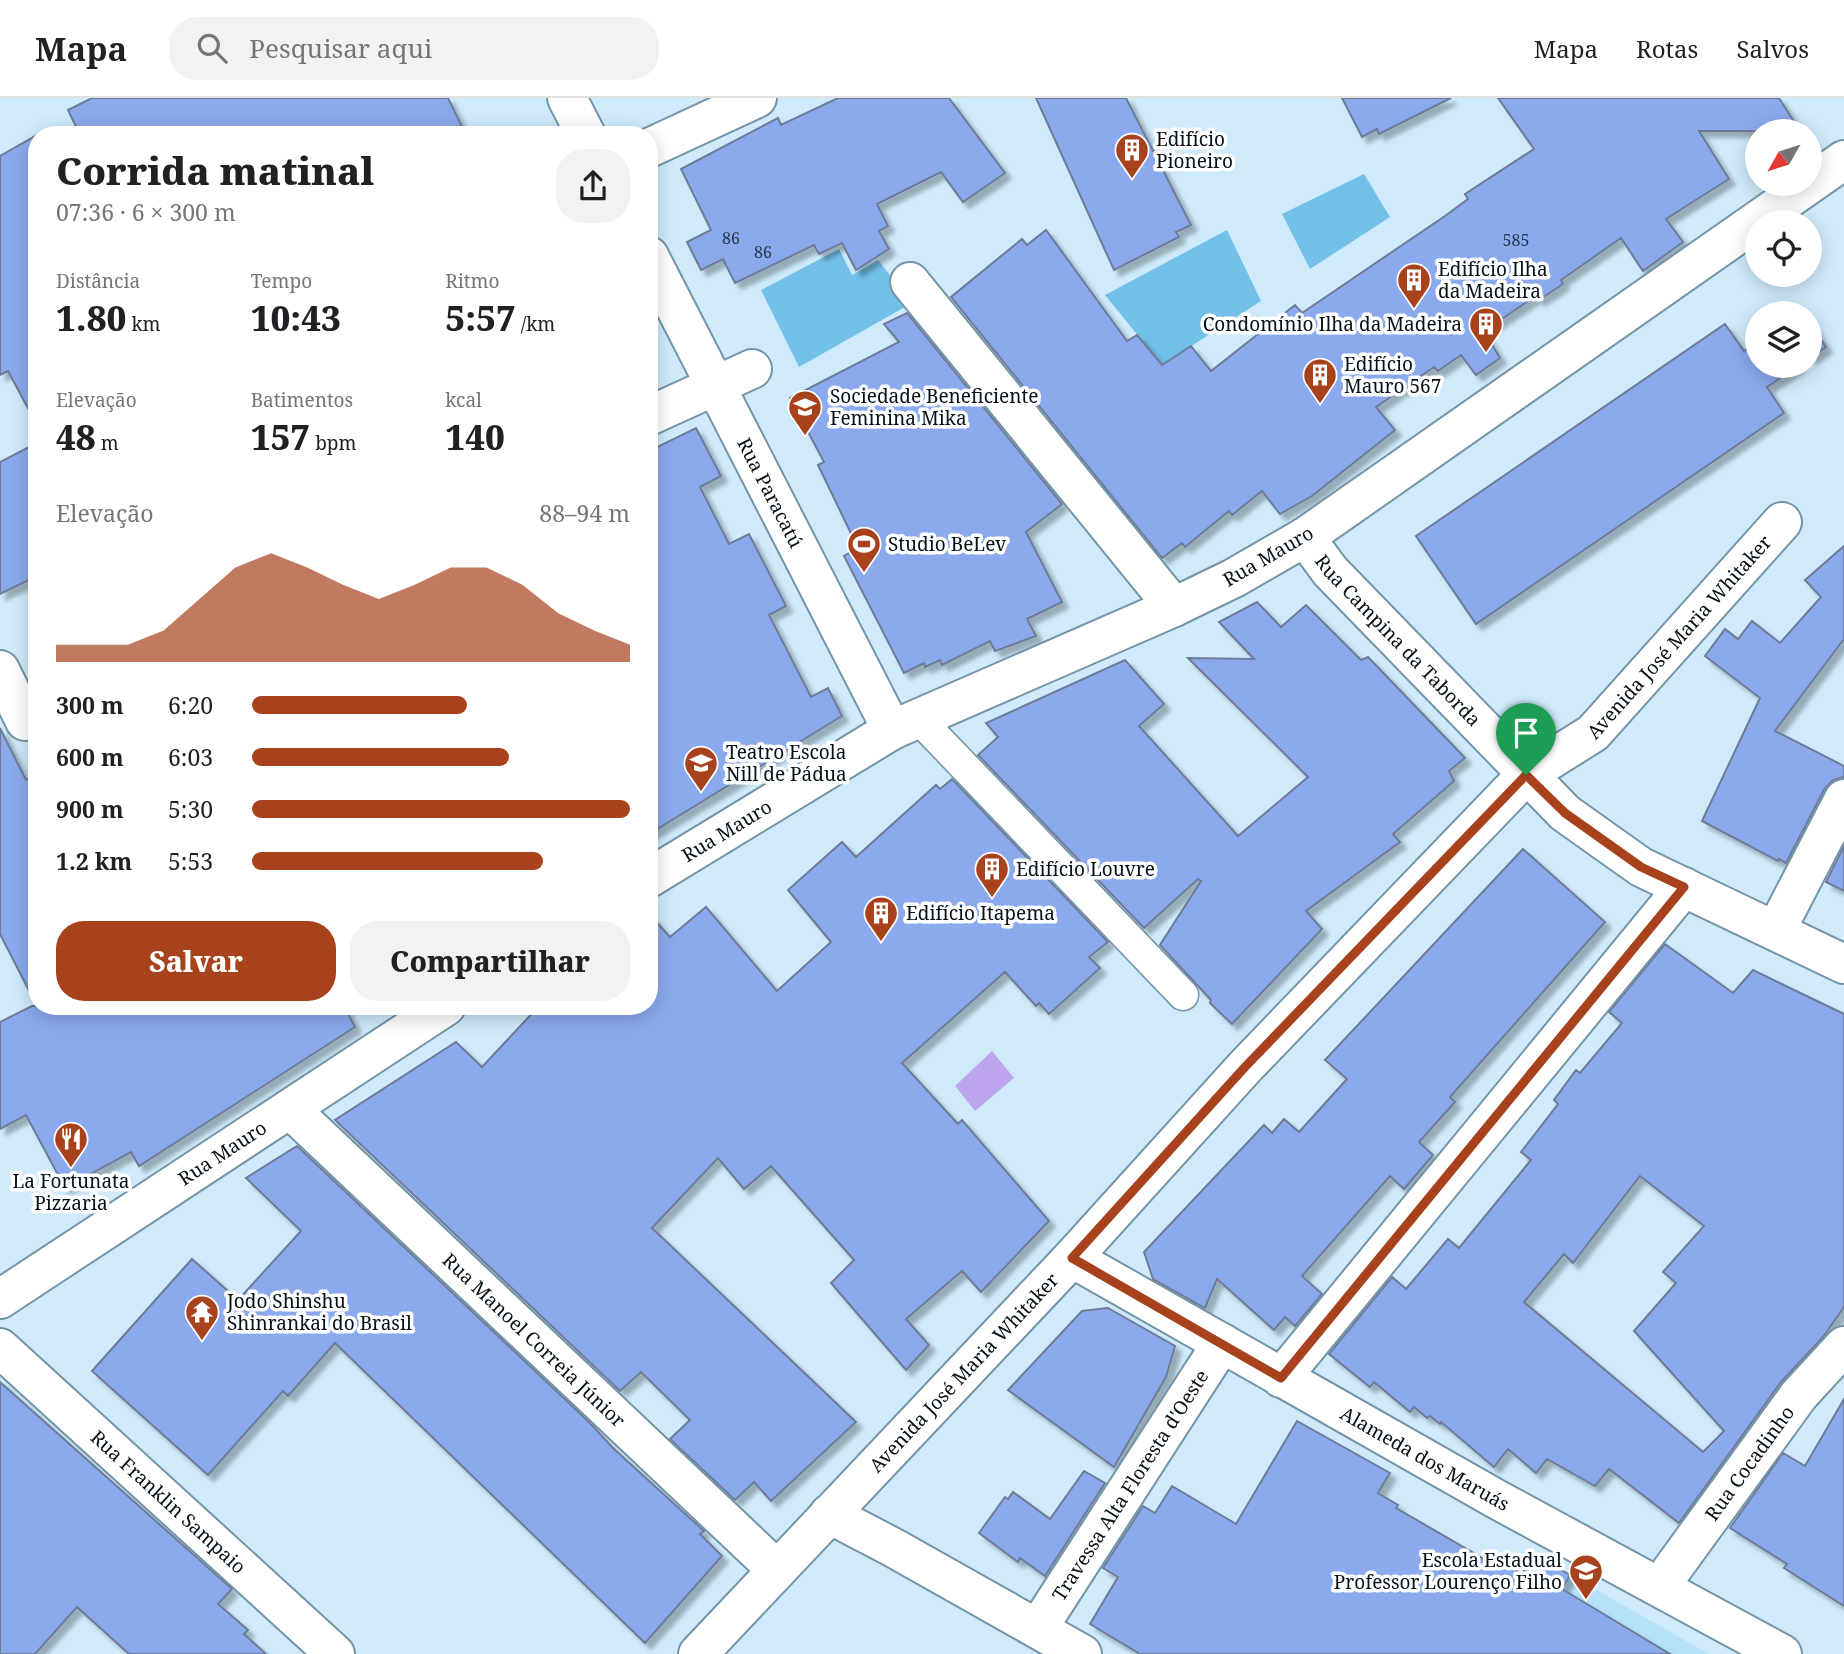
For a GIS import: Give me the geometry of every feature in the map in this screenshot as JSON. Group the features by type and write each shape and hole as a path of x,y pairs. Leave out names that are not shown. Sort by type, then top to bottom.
{"street":[{"path":"566,98 581,126"},
{"path":"658,144 757,98"},
{"name":"Rua Mauro","path":"658,873 904,723 1174,607 1234,578 1305,537 1844,160"},
{"name":"Rua Paracatú","path":"658,274 715,385 904,723"},
{"path":"910,282 1174,607"},
{"path":"658,412 752,369"},
{"name":"Avenida José Maria Whitaker","path":"698,1654 1072,1258 1245,1067 1526,775 1593,733 1782,522"},
{"name":"Rua Campina da Taborda","path":"1305,537 1330,571 1565,813 1641,867 1844,964"},
{"path":"0,670 20,723"},
{"path":"904,723 1183,995"},
{"path":"1776,930 1844,799"},
{"path":"1281,1378 1684,887"},
{"name":"Rua Mauro","path":"0,1299 432,1015"},
{"name":"Rua Manoel Correia Júnior","path":"290,1109 777,1570"},
{"name":"Alameda dos Maruás","path":"1072,1258 1498,1500 1782,1654"},
{"name":"Travessa Alta Floresta d'Oeste","path":"1038,1628 1222,1343"},
{"name":"Rua Cocadinho","path":"1660,1586 1798,1395 1844,1346"},
{"name":"Rua Franklin Sampaio","path":"0,1348 335,1654"},
{"path":"829,1514 1082,1654"}],"shaded area":[{"path":"1364,174 1390,217 1310,269 1282,214"},
{"path":"1227,230 1261,301 1162,365 1105,295"},
{"path":"839,249 852,275 878,260 912,303 799,367 761,290"},
{"path":"992,1051 1014,1078 975,1111 955,1086"},
{"name":"Escola Estadual Professor Lourenço Filho","path":"1570,1575 1709,1654 1525,1654"}],"building":[{"path":"92,98 448,98 462,126 76,126 68,110"},
{"path":"838,98 949,98 1005,173 963,202 941,172 877,204 888,226 879,231 889,249 856,270 842,243 819,254 814,245 735,283 723,259 701,270 687,242 711,230 681,169 778,118 781,125"},
{"name":"Edifício Pioneiro","path":"1036,98 1126,98 1191,225 1176,232 1179,237 1114,270"},
{"path":"1342,98 1451,98 1379,134 1377,129 1362,137"},
{"path":"1498,98 1779,98 1792,119 1745,119 1745,131 1699,131 1729,179 1666,219 1683,242 1643,271 1621,238 1561,280 1563,284 1539,300 1536,296 1484,331 1500,358 1476,375 1461,355 1438,371 1434,367 1376,407 1395,430 1312,496 1280,514 1262,491 1232,515 1229,511 1185,547 1182,543 1162,558 951,297 1022,239 1027,245 1046,230 1127,341 1137,335 1162,365 1191,346 1211,371 1295,305 1302,313 1445,216 1468,199 1465,194 1534,149"},
{"path":"28,140 28,408 8,371 0,375 0,156"},
{"path":"907,313 1062,504 1026,532 1062,602 1027,619 1036,636 995,651 990,641 942,665 940,660 925,667 924,663 904,673 844,556 858,548 818,465 824,462 790,398 899,342 884,324"},
{"path":"1725,324 1745,350 1745,378 1780,378 1767,387 1784,413 1476,624 1416,536"},
{"path":"696,428 721,476 700,487 729,544 749,534 786,606 769,615 811,697 828,688 842,716 658,828 658,447"},
{"path":"28,448 28,580 0,594 0,462"},
{"path":"1844,546 1844,639 1775,731 1844,766 1844,777 1833,780 1825,788 1786,863 1702,821 1760,698 1705,656 1725,629 1738,639 1752,621 1780,643 1821,597 1805,580"},
{"path":"1257,602 1281,627 1306,605 1361,660 1368,657 1465,758 1449,771 1454,781 1393,834 1400,842 1306,911 1322,929 1232,1024 1210,1003 1211,1000 1160,945 1201,881 1198,879 1144,928 978,755 998,737 986,723 1125,660 1164,704 1139,726 1238,836 1308,777 1188,658 1254,659 1219,622"},
{"path":"0,728 26,780 28,779 28,988 0,934"},
{"path":"952,779 1108,942 1089,957 1100,968 1049,1014 1039,1003 1036,1006 1005,972 902,1063 958,1124 962,1120 1049,1221 981,1292 962,1271 906,1319 929,1345 906,1370 831,1283 854,1260 771,1166 744,1189 718,1158 652,1228 856,1422 771,1501 754,1482 735,1500 670,1439 690,1420 641,1372 620,1391 335,1120 456,1042 482,1067 531,1015 658,1015 658,924 670,937 706,907 777,991 831,942 788,890 842,842 856,857 936,785 940,789"},
{"path":"1844,846 1844,891 1826,882"},
{"path":"1523,849 1605,922 1450,1097 1455,1102 1419,1142 1433,1155 1404,1189 1390,1176 1302,1276 1322,1294 1295,1326 1285,1317 1274,1330 1217,1279 1205,1308 1153,1279 1144,1252 1264,1125 1272,1133 1284,1119 1299,1132 1347,1079 1325,1060"},
{"path":"1665,944 1733,993 1753,970 1844,1014 1844,1307 1823,1337 1781,1382 1679,1523 1609,1469 1595,1486 1547,1459 1536,1473 1508,1449 1494,1467 1441,1422 1440,1424 1430,1416 1427,1418 1414,1407 1410,1412 1374,1382 1370,1387 1329,1354 1392,1277 1406,1289 1448,1239 1459,1248 1531,1160 1521,1152 1558,1104 1554,1100 1576,1070 1580,1073 1622,1023 1609,1012","holes":["1640,1176 1704,1226 1663,1272 1676,1283 1634,1331 1724,1431 1703,1452 1524,1302 1564,1254 1573,1263"]},
{"path":"28,1008 28,1015 349,1015 355,1027 139,1166 131,1152 65,1188 26,1115 0,1129 0,1022"},
{"path":"297,1146 589,1422 613,1448 704,1531 700,1534 722,1556 645,1643 335,1343 288,1396 283,1391 208,1475 92,1371 192,1259 238,1300 301,1231 246,1178"},
{"path":"1108,1308 1175,1346 1166,1377 1114,1467 1008,1390 1082,1311"},
{"path":"0,1382 232,1589 218,1604 248,1630 244,1634 266,1654 129,1654 77,1607 35,1654 0,1654"},
{"path":"1844,1399 1844,1606 1784,1568 1787,1564 1730,1528 1783,1453 1805,1466"},
{"path":"1297,1421 1390,1473 1378,1493 1398,1505 1396,1508 1491,1563 1494,1557 1522,1574 1534,1554 1570,1575 1562,1589 1670,1654 1140,1654 1090,1624 1118,1577 1103,1568 1143,1506 1155,1513 1172,1486 1236,1524"},
{"path":"1084,1471 1105,1483 1045,1576 1020,1558 1018,1562 979,1533 1005,1497 1008,1499 1013,1492 1050,1519"}],"place":[{"name":"Edifício Pioneiro","path":"1132,180"},
{"name":"Edifício Ilha da Madeira","path":"1414,310"},
{"name":"Condomínio Ilha da Madeira","path":"1486,354"},
{"name":"Edifício Mauro 567","path":"1320,405"},
{"name":"Sociedade Beneficiente Feminina Mika","path":"805,437"},
{"name":"Studio BeLev","path":"864,574"},
{"name":"Teatro Escola Nill de Pádua","path":"701,793"},
{"name":"Edifício Louvre","path":"992,899"},
{"name":"Edifício Itapema","path":"881,943"},
{"name":"La Fortunata Pizzaria","path":"71,1169"},
{"name":"Jodo Shinshu Shinrankai do Brasil","path":"202,1342"},
{"name":"Escola Estadual Professor Lourenço Filho","path":"1586,1601"}],"route":[{"path":"1526,775 1565,813 1641,867 1684,887 1281,1378 1072,1258 1245,1067 1526,775"}]}
